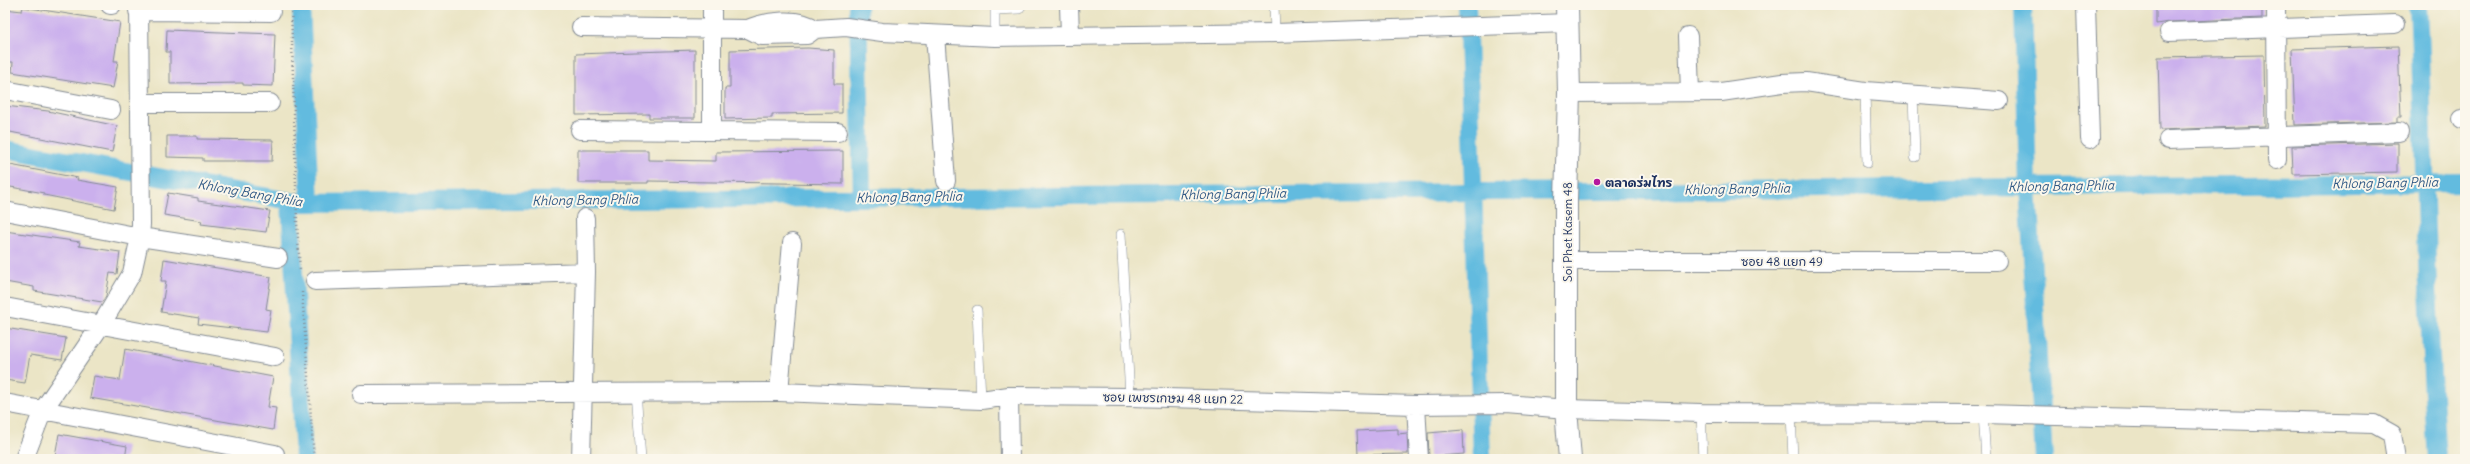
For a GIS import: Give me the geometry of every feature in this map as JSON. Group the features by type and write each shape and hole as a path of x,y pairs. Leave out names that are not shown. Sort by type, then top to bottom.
{"street":[{"path":"712,5 712,131"},
{"path":"1069,5 1070,35"},
{"path":"2086,5 2090,139"},
{"path":"2276,5 2277,160"},
{"path":"24,459 43,410 101,325 132,273 141,231 141,108 138,8 271,12"},
{"path":"580,27 748,29 762,36 768,36 807,35 815,28 846,26 882,32 995,37 1276,33 1495,26 1568,14"},
{"name":"Soi Phet Kasem 48","path":"1568,14 1569,93 1566,191 1566,409 1570,459"},
{"path":"2169,32 2395,24"},
{"path":"935,35 946,181"},
{"path":"1688,36 1690,92"},
{"path":"1569,93 1734,91 1782,83 1806,82 1865,91 1999,101"},
{"path":"5,90 111,110"},
{"path":"141,108 270,103"},
{"path":"580,130 838,132"},
{"path":"2168,140 2399,132"},
{"path":"5,211 141,231 278,258"},
{"path":"581,459 584,393 586,272 585,218"},
{"path":"779,392 792,243"},
{"name":"ซอย 48 แยก 49","path":"1567,261 1998,261"},
{"path":"306,281 586,272"},
{"path":"5,307 275,357"},
{"name":"ซอย เพชรเกษม 48 แยก 22","path":"361,394 584,393 636,391 779,392 981,400 1009,396 1130,396 1416,405 1507,404 1566,409 1701,413 1983,414 2374,424 2392,434 2396,459"},
{"path":"1009,396 1010,459"},
{"path":"5,403 274,454"},
{"path":"1416,405 1419,459"}],"lane":[{"path":"995,37 995,8 1019,9 1022,5"},
{"path":"1274,5 1276,33"},
{"path":"1865,91 1867,163"},
{"path":"1913,94 1915,157"},
{"path":"1121,234 1130,396"},
{"path":"976,310 981,400"},
{"path":"636,391 641,459"},
{"path":"1701,413 1703,459"},
{"path":"1791,413 1793,459"},
{"path":"1983,414 1986,459"}],"path":[{"path":"291,5 297,222 306,281 314,459"}],"building":[{"path":"2156,5 2262,5 2262,18 2169,22 2156,24"},
{"path":"23,7 120,22 114,61 118,61 113,88 12,72 13,62 5,62 5,9 22,11"},
{"path":"167,30 275,34 273,86 243,85 243,83 170,84 170,52 166,52"},
{"path":"2398,46 2401,117 2397,117 2397,122 2295,125 2292,49"},
{"path":"808,48 834,50 834,84 842,84 842,113 772,114 772,118 725,119 725,88 730,88 730,50"},
{"path":"695,50 695,118 649,118 649,114 576,115 576,54"},
{"path":"2264,55 2265,126 2160,130 2158,57"},
{"path":"5,106 48,111 117,126 112,152 5,131"},
{"path":"167,136 197,136 197,139 273,140 272,161 203,161 203,158 167,157"},
{"path":"2398,143 2398,172 2293,174 2292,146"},
{"path":"578,150 648,150 648,160 716,161 716,152 843,151 843,184 648,181 648,183 578,183"},
{"path":"5,164 78,178 77,180 118,187 114,209 44,195 44,193 5,186"},
{"path":"168,193 198,198 198,201 270,211 266,232 201,224 202,221 164,215"},
{"path":"5,231 80,242 79,246 120,252 117,274 110,273 106,296 102,302 34,291 34,287 5,282"},
{"path":"164,259 271,277 266,309 271,310 267,332 198,324 199,318 161,312 166,281 161,281"},
{"path":"5,328 66,338 62,360 30,355 25,383 5,380"},
{"path":"125,349 273,377 268,407 276,408 273,430 90,398 94,376 120,380"},
{"path":"1398,429 1398,434 1407,433 1408,454 1358,455 1357,431"},
{"path":"1463,430 1464,454 1429,457 1428,433"},
{"path":"59,434 127,446 125,459 76,459 55,456"}],"waterway":[{"path":"301,5 310,203"},
{"path":"858,5 862,198"},
{"path":"1467,5 1482,459"},
{"path":"2023,5 2028,187 2044,459"},
{"path":"2418,5 2430,346 2437,459"},
{"name":"Khlong Bang Phlia","path":"5,149 301,203 2465,183"},
{"path":"290,201 304,459"}],"place":[{"name":"ตลาดร่มไทร","path":"1597,182"}]}
